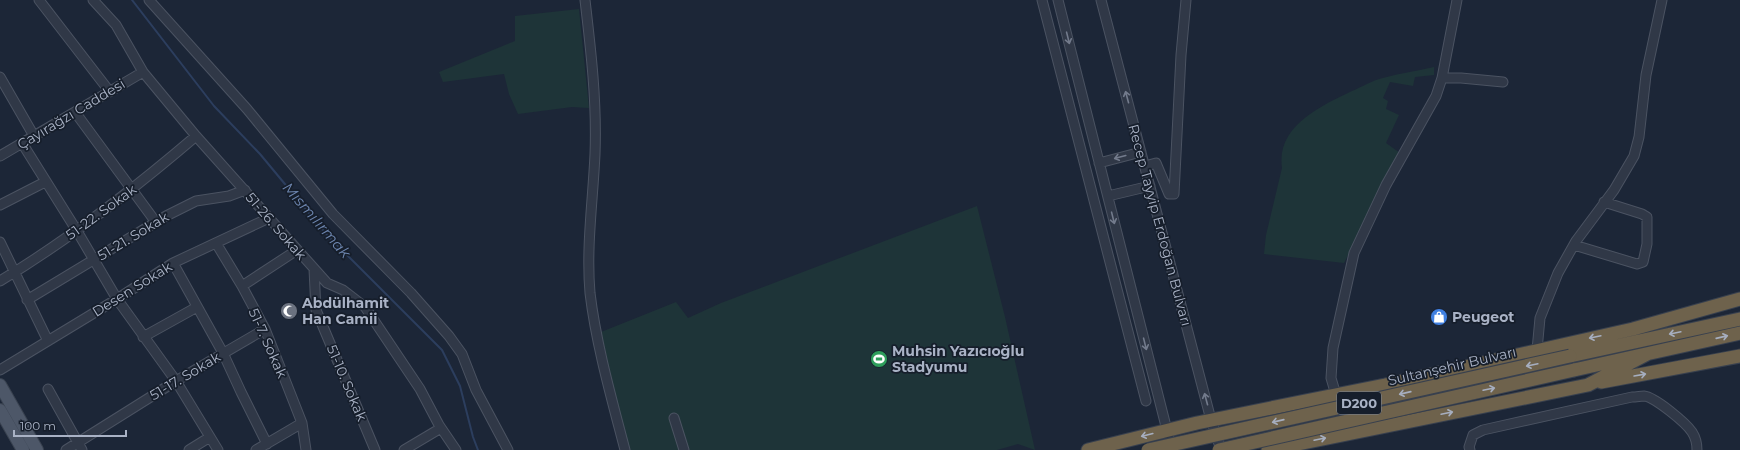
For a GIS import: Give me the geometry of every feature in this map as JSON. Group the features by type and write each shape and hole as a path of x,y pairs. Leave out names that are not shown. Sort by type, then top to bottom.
{"highway":[{"path":"1088,450 1212,420 1336,395 1633,329 1740,299"},
{"path":"1633,329 1740,313"},
{"name":"Sultanşehir Bulvarı","path":"1148,450 1740,319"},
{"name":"D200","path":"1220,450 1740,333"},
{"path":"1588,385 1647,354"},
{"path":"1268,450 1588,385 1740,356"}],"main road":[{"path":"0,385 37,450"},
{"path":"0,410 23,450"}],"street":[{"path":"39,0 110,92"},
{"name":"51-26. Sokak","path":"93,0 116,25 143,72 196,136 297,250 327,283 343,290 365,307 420,389 441,428 456,450"},
{"path":"150,0 247,109 333,214 411,293 449,336 462,354 476,390 508,450"},
{"path":"585,0 594,81 595,111 595,154 589,239 590,293 603,361 625,450"},
{"path":"1042,0 1090,180 1146,401"},
{"path":"1058,0 1172,450"},
{"name":"Recep Tayyip Erdoğan Bulvarı","path":"1101,0 1220,450"},
{"path":"1144,166 1156,163 1169,194 1174,194 1181,55 1186,0"},
{"path":"1336,395 1331,378 1333,348 1354,253 1386,185 1436,96 1442,78 1457,0"},
{"path":"1536,350 1540,318 1558,273 1574,245 1626,172 1634,156 1639,138 1646,75 1662,0"},
{"name":"Çayırağzı Caddesi","path":"0,156 143,72"},
{"path":"0,77 34,136"},
{"path":"1442,78 1461,78 1503,82"},
{"path":"75,112 155,221"},
{"name":"51-22. Sokak","path":"0,281 77,231 132,190 196,136"},
{"path":"22,144 44,182 77,231 117,299 176,381 218,450"},
{"path":"1099,163 1141,152"},
{"path":"1090,180 1103,178"},
{"path":"0,205 44,182"},
{"path":"1108,196 1150,186"},
{"name":"51-21. Sokak","path":"27,300 155,221 196,201 229,196 245,190"},
{"path":"1574,245 1637,264 1643,262 1647,244 1647,217 1604,202"},
{"name":"Desen Sokak","path":"0,370 117,299 172,263 269,218"},
{"path":"0,242 48,341"},
{"name":"51-7. Sokak","path":"216,243 242,286 265,329 302,423 306,450"},
{"path":"242,286 297,250"},
{"path":"172,263 223,353 267,444"},
{"name":"51-10. Sokak","path":"314,269 316,310 375,450"},
{"path":"143,337 197,306"},
{"name":"51-17. Sokak","path":"66,450 80,446 176,381 265,329"},
{"path":"48,389 80,446"},
{"path":"1470,450 1469,447 1473,435 1483,430 1632,397 1644,396 1652,398 1692,431 1697,442 1697,450"},
{"path":"674,418 684,450"},
{"path":"256,450 302,423"},
{"path":"404,450 441,428"},
{"path":"189,450 210,437"}],"green space":[{"path":"579,9 589,108 572,107 518,114 509,94 504,74 443,82 439,72 515,41 515,16"},
{"path":"1434,67 1434,75 1415,77 1413,86 1390,82 1383,98 1388,101 1386,109 1399,115 1386,143 1400,153 1344,263 1264,254 1266,235 1282,168 1282,153 1286,140 1293,129 1303,119 1327,103 1371,82 1389,76"},
{"name":"Muhsin Yazıcıoğlu Stadyumu","path":"977,206 1005,317 1035,450 1018,444 997,450 628,450 601,332 676,302 688,318 721,303"}],"waterway":[{"name":"Mısmılırmak","path":"132,0 214,106 260,154 328,236 442,350 460,386 473,437 478,450"}],"place":[{"name":"Abdülhamit Han Camii","path":"289,311"},
{"name":"Peugeot","path":"1439,317"},
{"name":"Muhsin Yazıcıoğlu Stadyumu","path":"879,359"}]}
